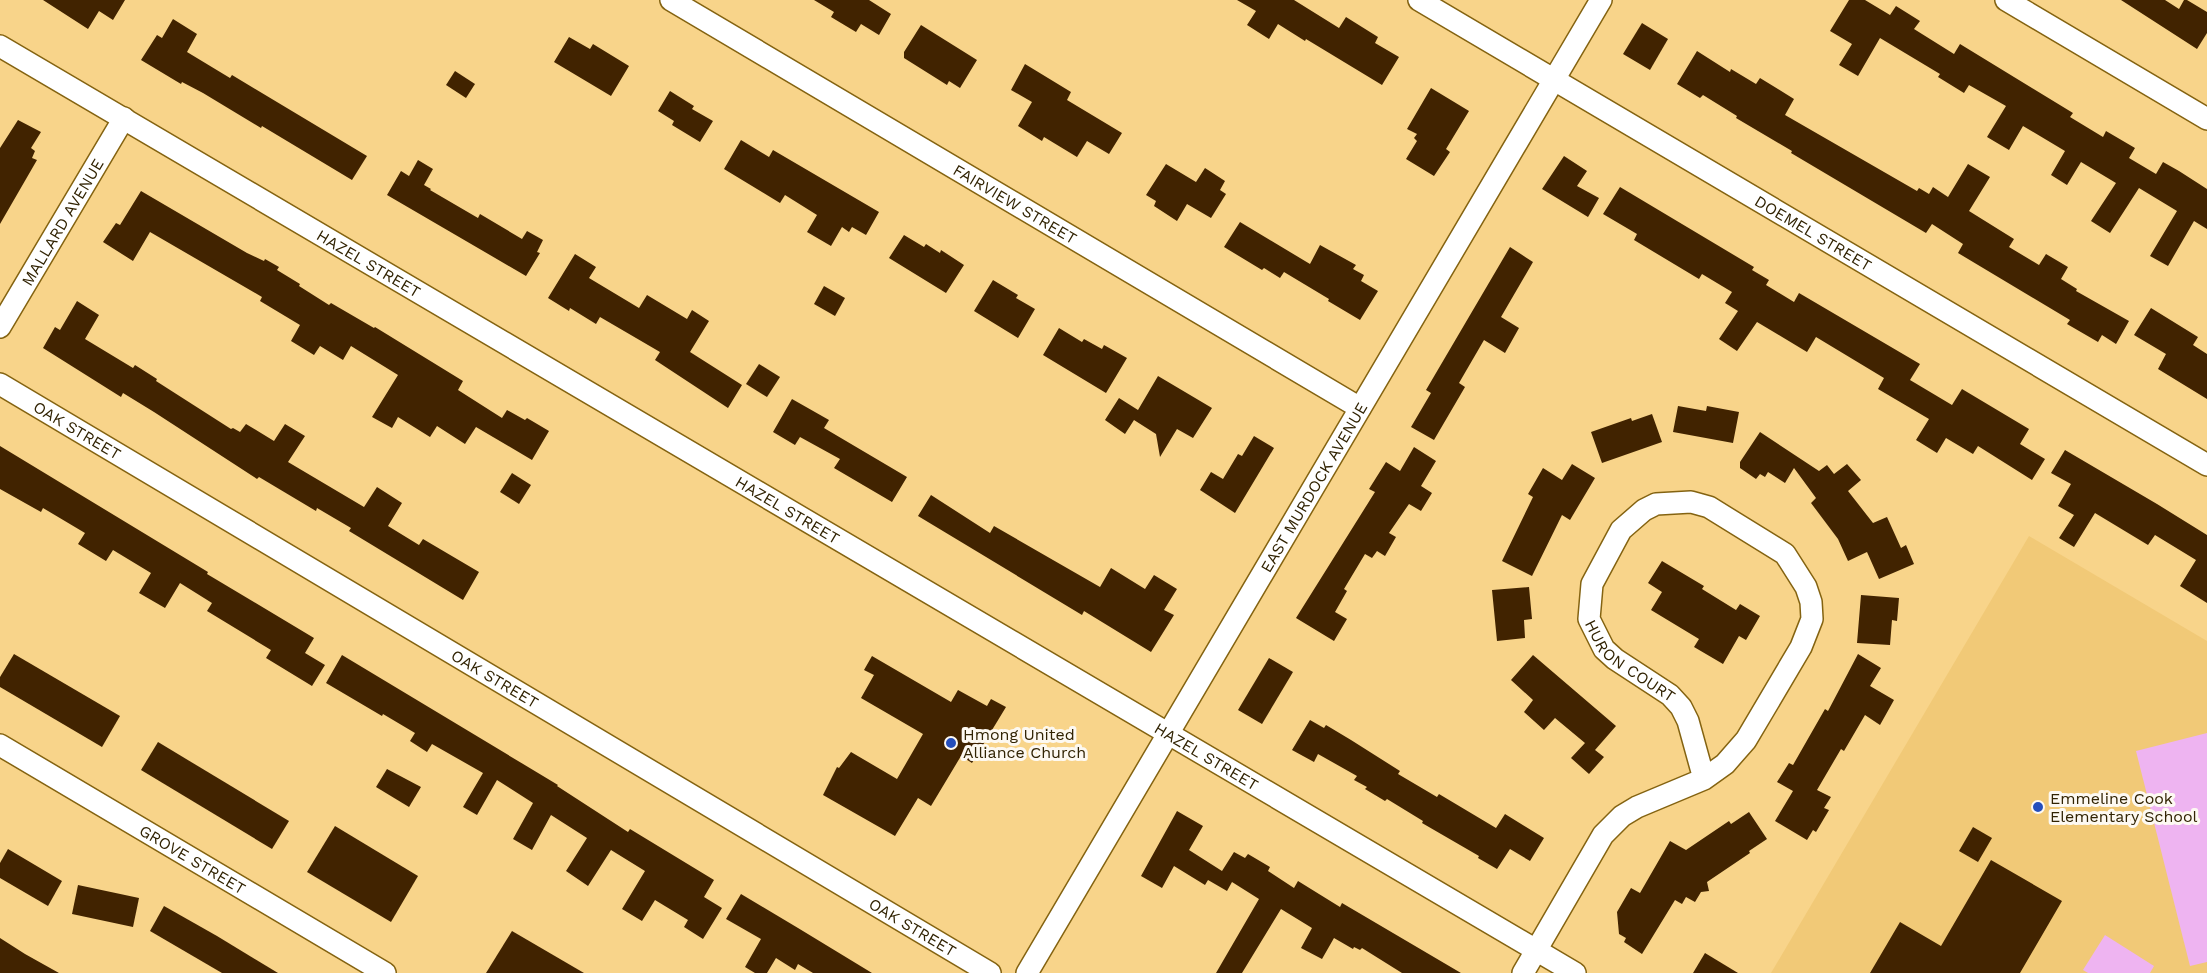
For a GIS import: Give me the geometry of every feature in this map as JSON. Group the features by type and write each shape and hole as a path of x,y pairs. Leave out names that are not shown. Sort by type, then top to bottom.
{"street":[{"name":"FAIRVIEW STREET","path":"670,0 1360,408"},
{"name":"DOEMEL STREET","path":"1419,0 2207,465"},
{"name":"EAST MURDOCK AVENUE","path":"1027,973 1601,0"},
{"path":"2006,0 2207,119"},
{"name":"HAZEL STREET","path":"0,46 1575,973"},
{"name":"MALLARD AVENUE","path":"0,327 124,118"},
{"name":"OAK STREET","path":"0,384 990,973"},
{"name":"HURON COURT","path":"1523,973 1603,835 1637,807 1704,779 1725,764 1746,740 1806,636 1812,619 1811,602 1806,587 1798,571 1785,554 1709,507 1691,502 1656,504 1644,510 1621,530 1592,584 1589,619 1604,649 1615,659 1670,695 1681,707 1688,721 1704,779"},
{"name":"GROVE STREET","path":"0,745 385,973"}],"shaded area":[{"name":"Emmeline Cook Elementary School","path":"2029,536 2207,641 2207,973 1771,973"},
{"path":"2207,733 2207,962 2190,966 2136,751"},
{"path":"2105,935 2154,966 2150,973 2088,973 2083,970"}],"building":[{"path":"43,0 125,0 113,20 99,11 88,29"},
{"path":"814,0 869,0 891,14 879,35 861,24 856,32 831,17 834,12"},
{"path":"1237,0 1294,0 1339,28 1346,17 1378,37 1375,43 1399,57 1382,85 1278,24 1269,39 1247,25 1256,11"},
{"path":"1849,0 1865,0 1890,15 1896,6 1920,21 1914,29 1954,54 1960,44 2073,113 2070,117 2103,137 2106,131 2135,148 2129,158 2156,174 2163,162 2179,171 2207,189 2207,229 2194,221 2168,266 2150,256 2177,211 2139,188 2110,233 2091,221 2116,183 2081,162 2067,185 2051,175 2065,151 2023,126 2009,150 1987,137 2006,106 1969,85 1964,93 1938,77 1940,74 1880,38 1858,76 1839,65 1852,44 1830,31"},
{"path":"2121,0 2165,0 2179,9 2184,0 2187,0 2207,12 2207,33 2197,49"},
{"path":"173,19 197,34 187,52 230,78 232,75 367,156 352,180 262,126 261,128 203,93 182,82 181,84 141,60 157,35 162,38"},
{"path":"1642,23 1668,39 1650,70 1623,54"},
{"path":"921,25 977,60 960,88 949,81 947,85 904,58 904,52"},
{"path":"569,37 590,49 593,44 629,66 611,96 554,62"},
{"path":"1697,51 1730,72 1731,69 1756,84 1760,78 1794,99 1785,115 1917,191 1919,188 1929,194 1933,187 1948,197 1968,164 1990,177 1969,211 2014,239 2009,247 2039,265 2046,254 2068,267 2061,279 2077,289 2076,291 2129,321 2116,344 2102,335 2098,342 2067,324 2070,320 1958,253 1963,244 1932,224 1926,233 1791,153 1792,151 1736,118 1737,116 1703,95 1700,98 1677,84"},
{"path":"1025,64 1071,92 1067,100 1122,133 1109,154 1087,141 1077,157 1044,137 1042,141 1018,126 1032,102 1011,90"},
{"path":"455,71 475,84 466,98 446,85"},
{"path":"1431,88 1469,111 1446,149 1450,152 1434,176 1406,159 1417,141 1414,138 1417,134 1407,129"},
{"path":"670,91 694,106 692,109 713,121 700,142 672,125 674,121 658,111"},
{"path":"18,120 41,132 31,148 35,151 32,158 37,160 0,224 0,148"},
{"path":"741,140 769,157 773,150 879,212 866,235 852,227 849,232 842,227 831,246 807,232 817,215 785,195 780,203 724,169"},
{"path":"1564,156 1587,171 1577,186 1599,198 1588,217 1542,189"},
{"path":"418,160 433,169 424,185 430,190 478,218 480,214 522,239 527,231 543,240 537,252 540,253 526,276 387,195 401,171 409,176"},
{"path":"1166,164 1196,182 1205,168 1225,181 1220,190 1226,194 1211,218 1187,204 1177,221 1154,206 1156,201 1146,195"},
{"path":"1620,187 1754,267 1752,270 1769,280 1766,285 1794,302 1799,293 1920,364 1910,380 1952,405 1962,389 2029,429 2020,444 2045,459 2032,480 1978,446 1973,454 1946,438 1937,453 1916,440 1929,419 1878,389 1884,378 1816,337 1807,352 1757,322 1737,351 1719,339 1738,311 1725,303 1732,292 1702,274 1699,279 1634,240 1637,234 1603,214"},
{"path":"141,191 247,253 279,267 277,270 329,305 331,303 375,327 463,381 458,390 502,418 507,410 549,431 532,460 476,427 465,444 437,426 430,437 398,417 392,428 372,417 398,375 351,346 343,360 320,346 314,355 291,341 300,325 260,301 262,297 150,232 133,261 103,242 116,223 120,225"},
{"path":"1240,222 1310,264 1320,245 1356,265 1353,269 1364,275 1361,281 1378,291 1360,320 1284,272 1280,278 1224,247"},
{"path":"904,235 924,247 926,244 940,253 941,250 964,265 946,293 889,258"},
{"path":"1510,247 1533,262 1501,317 1519,328 1505,353 1484,340 1459,383 1465,387 1434,440 1411,427 1431,393 1426,390"},
{"path":"575,254 596,267 589,278 639,308 647,295 687,319 692,310 709,321 690,352 742,385 728,408 655,360 660,352 600,317 596,324 548,298"},
{"path":"993,280 1018,295 1016,298 1035,309 1018,338 974,311"},
{"path":"824,286 845,298 835,316 814,304"},
{"path":"77,301 99,315 85,339 133,368 135,365 231,429 240,432 246,424 274,441 285,424 305,436 288,462 364,507 377,487 402,503 388,526 419,545 423,539 479,572 463,600 349,531 351,528 317,508 316,511 259,477 257,479 123,393 121,397 43,348 55,327 60,330"},
{"path":"2151,308 2198,337 2193,345 2207,354 2207,399 2158,369 2166,354 2134,335"},
{"path":"1059,328 1082,342 1084,339 1102,349 1104,345 1127,358 1106,393 1043,355"},
{"path":"759,364 780,377 767,397 746,384"},
{"path":"1158,376 1212,408 1193,438 1177,429 1160,457 1156,434 1134,420 1125,434 1105,420 1119,398 1138,410"},
{"path":"792,399 829,420 824,428 907,477 892,502 834,468 840,459 800,437 795,445 773,432"},
{"path":"1678,406 1706,411 1707,406 1739,412 1733,443 1673,432"},
{"path":"1652,414 1662,442 1602,463 1591,432 1631,418 1632,421"},
{"path":"1760,432 1819,471 1827,465 1834,474 1847,464 1861,480 1848,491 1873,523 1887,517 1901,548 1906,545 1914,564 1879,579 1867,552 1848,561 1838,539 1811,503 1816,498 1794,468 1785,483 1768,472 1765,477 1760,474 1756,479 1740,468 1740,462"},
{"path":"1254,436 1274,448 1235,513 1200,490 1211,472 1223,479 1238,454 1242,456"},
{"path":"0,446 314,638 305,653 325,665 312,686 266,658 271,650 207,611 212,603 180,583 165,608 139,593 151,573 113,550 106,561 78,544 85,533 43,508 41,512 0,489"},
{"path":"1414,447 1436,461 1421,486 1432,493 1421,511 1409,504 1389,533 1396,537 1385,556 1377,551 1372,558 1365,554 1344,589 1347,591 1335,612 1347,619 1334,641 1296,618 1375,492 1369,489 1386,462 1400,471"},
{"path":"2065,450 2207,535 2207,603 2180,586 2196,560 2155,535 2148,545 2095,513 2074,547 2059,538 2074,515 2058,506 2071,484 2051,473"},
{"path":"1572,464 1595,478 1570,520 1562,515 1532,576 1502,561 1533,497 1528,494 1543,468 1562,480"},
{"path":"512,473 531,485 519,504 500,492"},
{"path":"931,495 990,533 994,526 1100,587 1111,568 1145,589 1154,575 1177,589 1164,610 1174,615 1151,652 1084,611 1082,615 918,516"},
{"path":"1662,561 1704,586 1702,589 1736,610 1740,604 1760,616 1746,640 1739,636 1723,664 1694,647 1699,639 1651,610 1662,592 1648,583"},
{"path":"1529,587 1532,619 1524,620 1525,638 1497,641 1492,590"},
{"path":"1861,595 1899,598 1897,621 1892,620 1890,645 1857,643"},
{"path":"14,654 120,716 102,747 0,687 0,677"},
{"path":"1858,654 1881,668 1870,686 1894,700 1880,725 1865,715 1844,751 1841,749 1817,790 1831,797 1824,808 1829,810 1816,832 1813,830 1807,840 1775,821 1793,791 1777,782 1789,763 1793,765 1825,709 1828,711"},
{"path":"342,655 558,785 628,832 630,829 714,880 704,897 722,908 703,939 684,927 688,920 655,900 642,921 622,909 645,871 611,850 588,886 566,871 587,838 551,815 532,850 513,839 533,803 497,780 477,815 463,807 483,773 432,744 427,752 410,741 415,733 326,683"},
{"path":"1533,655 1616,726 1595,750 1604,757 1589,774 1571,758 1585,743 1555,718 1544,730 1524,712 1533,700 1511,680"},
{"name":"Hmong United Alliance Church","path":"872,656 951,702 958,690 987,706 991,699 1006,707 972,763 961,756 931,806 918,798 895,836 823,795 837,767 839,768 851,752 897,779 923,734 861,698 874,675 864,670"},
{"path":"1269,658 1293,672 1262,724 1238,710"},
{"path":"1310,720 1324,728 1326,725 1400,771 1398,774 1437,797 1439,794 1496,828 1505,814 1544,838 1530,861 1510,849 1497,869 1387,799 1385,801 1365,789 1367,787 1354,780 1357,776 1318,754 1314,762 1292,750"},
{"path":"158,742 289,821 272,849 141,770"},
{"path":"387,769 421,787 409,807 376,787"},
{"path":"1177,811 1203,826 1189,850 1222,871 1234,852 1245,858 1248,854 1270,867 1268,871 1294,888 1298,881 1340,907 1342,903 1461,973 1402,973 1362,948 1360,950 1354,947 1353,949 1334,938 1322,959 1301,948 1312,928 1281,909 1242,973 1216,973 1259,899 1232,882 1227,891 1208,880 1205,885 1174,866 1162,888 1141,876"},
{"path":"1749,812 1767,839 1707,882 1709,891 1701,892 1695,902 1686,897 1682,904 1675,900 1642,954 1624,942 1626,938 1619,934 1617,912 1631,888 1640,893 1670,841 1686,850 1729,821 1731,824"},
{"path":"335,826 418,876 391,922 307,872"},
{"path":"1973,827 1992,838 1978,862 1959,851"},
{"path":"8,849 62,881 48,906 0,878 0,863"},
{"path":"1991,860 2062,901 2020,973 1870,973 1900,922 1941,946"},
{"path":"78,885 139,898 133,927 72,914"},
{"path":"741,894 872,973 813,973 798,964 795,970 776,958 767,973 755,973 745,967 761,939 726,919"},
{"path":"164,906 278,973 222,973 150,931"},
{"path":"512,931 584,973 486,973"},
{"path":"0,938 25,954 59,973 0,973"},
{"path":"1705,953 1738,973 1693,973"}],"place":[{"name":"Hmong United Alliance Church","path":"951,743"},
{"name":"Emmeline Cook Elementary School","path":"2038,807"}]}
